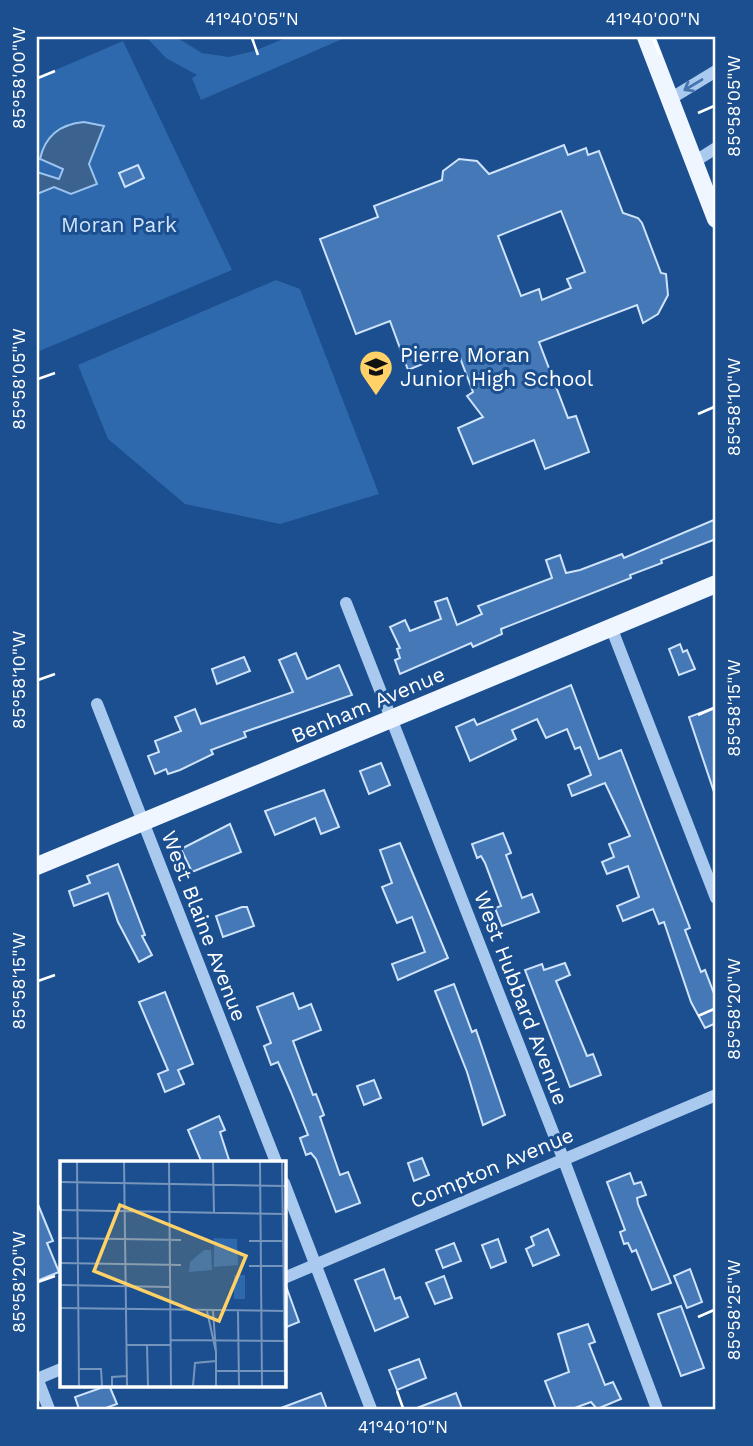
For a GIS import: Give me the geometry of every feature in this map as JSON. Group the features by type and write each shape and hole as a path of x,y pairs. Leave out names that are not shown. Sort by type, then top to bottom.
{"main road":[{"path":"646,37 716,219"},
{"name":"Benham Avenue","path":"37,866 716,584"}],"street":[{"path":"670,99 716,71"},
{"path":"694,162 716,148"},
{"name":"West Hubbard Avenue","path":"346,603 657,1409"},
{"path":"611,627 716,898"},
{"name":"West Blaine Avenue","path":"97,704 275,1161"},
{"name":"Compton Avenue","path":"285,1278 716,1095"},
{"path":"285,1186 371,1409"},
{"path":"49,1409 37,1379 60,1369"}],"green space":[{"path":"146,37 176,37 202,53 229,57 254,51 288,37 347,37 201,100 192,78 197,75 166,58"},
{"name":"Moran Park","path":"123,41 232,270 37,352 37,78"},
{"path":"276,280 300,289 379,494 280,524 185,504 108,439 78,365"}],"shaded area":[{"path":"84,122 104,126 89,164 97,184 71,194 54,187 37,194 37,172 59,179 63,169 40,159 46,144 61,129"}],"building":[{"path":"564,145 568,155 586,148 588,155 599,151 623,213 638,218 642,223 661,273 666,274 668,295 658,314 643,323 637,305 539,342 568,418 576,416 589,452 545,469 534,440 473,464 458,428 483,417 467,396 473,392 457,350 408,370 390,321 356,334 320,239 378,217 374,206 442,180 443,171 459,159 477,161 489,174","holes":["561,211 585,272 567,279 571,288 542,300 539,289 521,296 498,236"]},
{"path":"138,165 144,178 125,187 119,173"},
{"path":"716,519 716,539 661,560 662,563 630,575 631,578 501,629 502,634 473,647 471,643 400,674 395,660 400,658 397,649 400,648 390,627 405,620 410,631 441,619 435,602 447,598 457,625 482,614 478,606 552,578 546,560 560,555 566,573 580,570 622,554 624,558"},
{"path":"680,644 683,652 687,650 695,669 679,675 669,649"},
{"path":"296,653 307,679 339,665 352,695 244,732 246,737 211,750 213,754 180,770 168,774 166,769 155,774 148,756 159,752 155,741 181,731 175,717 195,709 201,724 293,692 279,660"},
{"path":"244,657 250,671 217,684 212,669"},
{"path":"571,685 599,759 621,750 690,928 685,930 701,972 705,970 716,999 716,1023 705,1028 691,1002 664,922 659,924 653,909 623,921 617,906 639,897 628,866 607,874 602,862 614,857 609,844 630,836 605,783 572,796 568,785 591,775 580,747 575,749 567,729 546,738 537,719 512,730 516,739 470,761 456,727 474,719 477,725"},
{"path":"716,707 716,795 715,795 689,717"},
{"path":"381,763 390,785 369,794 360,771"},
{"path":"324,790 339,827 321,834 315,818 275,835 265,811"},
{"path":"230,824 241,852 192,872 181,849"},
{"path":"503,833 511,853 506,855 522,898 532,894 539,912 502,926 495,908 501,906 485,863 481,856 477,858 472,844"},
{"path":"400,843 448,958 398,980 392,964 425,952 412,917 397,923 382,887 392,883 380,850"},
{"path":"118,864 145,935 142,936 152,955 139,962 118,922 108,893 74,906 69,891 90,883 87,876"},
{"path":"247,907 254,926 223,937 216,916"},
{"path":"565,963 570,975 556,981 587,1056 593,1054 601,1075 570,1087 525,970 542,964 544,970"},
{"path":"454,984 472,1032 476,1030 505,1115 483,1125 467,1072 435,991"},
{"path":"165,992 193,1064 178,1070 184,1084 165,1092 158,1074 168,1070 139,1002"},
{"path":"293,993 299,1009 311,1004 321,1030 293,1041 313,1095 316,1094 324,1115 320,1117 340,1175 348,1172 360,1203 336,1212 316,1159 311,1153 306,1155 300,1138 308,1135 278,1062 271,1065 264,1046 271,1043 257,1007"},
{"path":"374,1080 381,1098 364,1105 357,1086"},
{"path":"219,1116 225,1130 220,1132 229,1161 201,1161 188,1130"},
{"path":"422,1158 429,1175 414,1181 408,1163"},
{"path":"630,1173 634,1184 641,1182 646,1195 637,1198 638,1204 671,1283 652,1290 636,1250 632,1252 628,1243 624,1244 620,1232 625,1230 607,1182"},
{"path":"37,1202 53,1241 47,1243 59,1272 37,1281"},
{"path":"548,1229 559,1255 533,1266 526,1249 534,1245 531,1237"},
{"path":"498,1239 506,1262 491,1268 482,1245"},
{"path":"454,1243 461,1261 443,1268 436,1250"},
{"path":"384,1269 395,1299 400,1297 408,1317 375,1331 355,1280"},
{"path":"690,1269 702,1302 687,1308 674,1276"},
{"path":"444,1276 452,1298 435,1304 426,1283"},
{"path":"285,1286 299,1322 285,1328"},
{"path":"681,1306 704,1368 681,1376 658,1314"},
{"path":"588,1324 595,1342 589,1344 605,1385 613,1382 621,1399 597,1409 591,1402 572,1409 556,1409 545,1381 569,1372 558,1334"},
{"path":"419,1359 426,1378 397,1390 389,1370"},
{"path":"109,1386 117,1404 103,1409 79,1409 75,1397"},
{"path":"321,1393 327,1409 281,1408"},
{"path":"456,1393 462,1409 417,1408"}],"place":[{"name":"Pierre Moran Junior High School","path":"376,397"}]}
